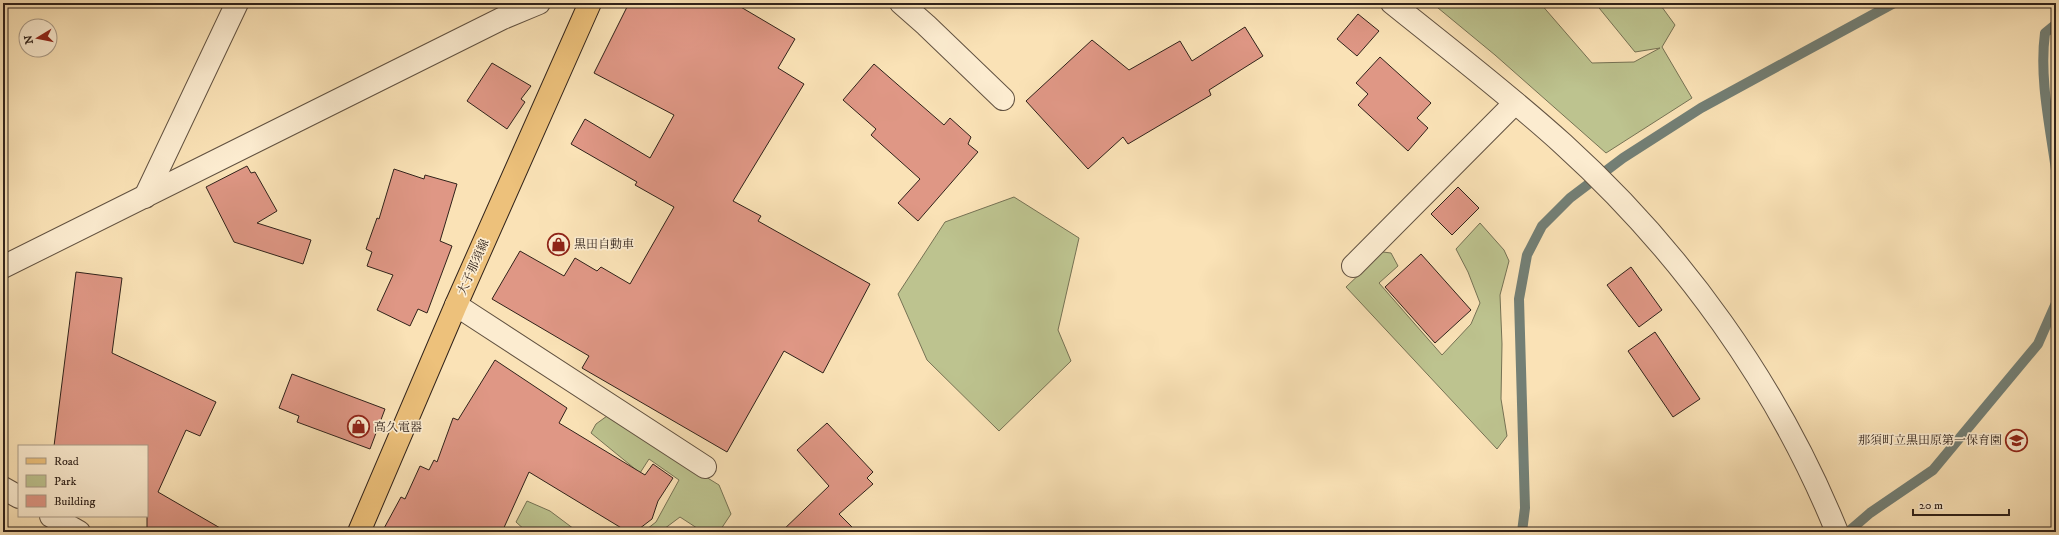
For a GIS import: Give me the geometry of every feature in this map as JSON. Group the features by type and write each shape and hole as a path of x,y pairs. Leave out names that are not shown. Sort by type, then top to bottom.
{"main road":[{"name":"大子那須線","path":"359,532 456,305 590,3"}],"street":[{"path":"145,197 237,3"},
{"path":"3,267 503,18 539,3"},
{"path":"901,3 926,24 1003,99"},
{"path":"1392,3 1563,144 1628,208 1683,273 1733,337 1784,420 1819,488 1837,532"},
{"path":"1353,266 1515,103"},
{"path":"456,305 705,467"},
{"path":"3,488 18,496"},
{"path":"53,517 79,532"}],"green space":[{"path":"1432,3 1540,3 1592,63 1634,62 1660,48 1635,52 1595,3 1659,3 1675,25 1662,47 1692,98 1606,153 1495,55"},
{"path":"1014,197 1079,238 1058,330 1071,361 999,431 927,360 898,294 945,222"},
{"path":"1480,223 1504,250 1509,261 1500,295 1502,344 1501,399 1507,436 1497,449 1346,287 1383,252 1391,253 1398,266 1379,283 1442,355 1471,324 1480,303 1468,272 1456,249"},
{"path":"607,416 719,485 731,514 719,532 703,532 680,517 660,532 643,532 656,522 679,480 649,459 640,473 591,433 596,424"},
{"path":"527,501 550,511 578,532 527,532 516,522"}],"building":[{"path":"629,3 734,3 795,39 778,68 804,84 733,201 761,216 758,221 870,284 823,373 784,351 727,452 582,368 589,356 492,299 520,251 564,276 575,258 597,271 601,267 630,284 674,207 635,185 637,182 571,144 585,119 650,158 674,115 594,73"},
{"path":"1358,14 1379,31 1357,56 1337,39"},
{"path":"1245,27 1263,56 1209,90 1211,95 1128,144 1123,137 1088,169 1026,101 1092,40 1129,70 1180,41 1192,61"},
{"path":"1380,57 1431,103 1417,118 1428,128 1408,151 1358,105 1368,94 1356,83"},
{"path":"492,63 531,86 521,99 525,102 507,129 467,101"},
{"path":"874,64 944,125 950,118 971,137 968,144 978,152 918,221 898,203 920,179 871,135 876,129 843,100"},
{"path":"247,166 251,173 255,172 277,211 257,223 311,240 303,264 234,242 206,187"},
{"path":"394,169 424,179 425,175 457,184 440,241 452,246 427,313 418,309 410,326 377,310 393,275 367,266 372,252 366,249 377,218 379,219"},
{"path":"1458,187 1479,208 1452,235 1431,214"},
{"path":"1421,254 1471,310 1435,343 1385,287"},
{"path":"1631,267 1662,310 1639,327 1607,285"},
{"path":"76,272 122,278 112,353 216,402 200,436 186,430 158,492 227,532 147,532 148,445 54,445"},
{"path":"1655,332 1700,399 1673,417 1628,351"},
{"path":"495,360 567,408 559,423 645,475 653,464 673,478 658,501 652,519 635,532 628,532 529,472 502,532 382,532 401,497 405,499 420,466 429,470 434,460 437,462 453,418 458,420"},
{"path":"292,374 385,409 370,449 297,422 299,416 279,408"},
{"path":"827,423 873,472 867,478 873,484 839,514 857,532 781,532 829,486 797,450"}],"waterway":[{"path":"1522,532 1525,508 1519,299 1527,255 1542,226 1570,198 1623,158 1701,108 1894,3"},
{"path":"2056,24 2045,33 2043,67 2046,102 2056,170"},
{"path":"1848,532 1870,513 1933,470 2038,344 2056,303"}],"place":[{"name":"黒田自動車","path":"558,244"},
{"name":"高久電器","path":"358,427"},
{"name":"那須町立黒田原第一保育園","path":"2017,440"}]}
